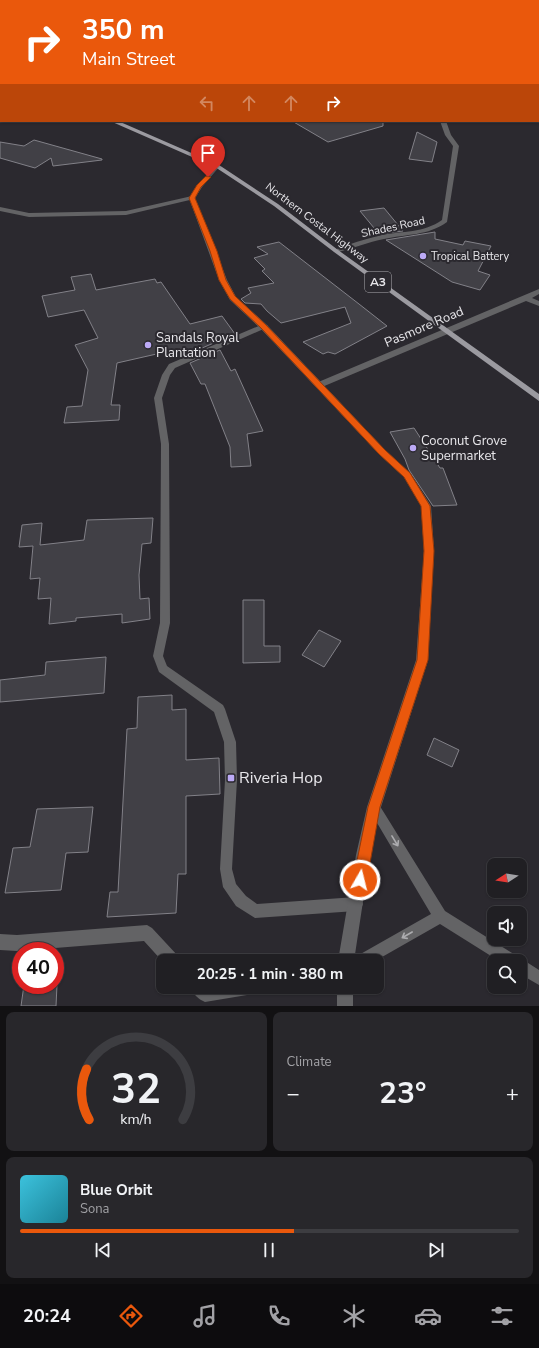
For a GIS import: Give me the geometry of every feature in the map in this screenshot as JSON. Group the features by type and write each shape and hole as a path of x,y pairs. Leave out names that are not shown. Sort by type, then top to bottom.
{"main road":[{"name":"A3","path":"114,122 217,166"},
{"name":"Northern Costal Highway","path":"217,166 276,205 445,331 539,398"}],"street":[{"name":"Shades Road","path":"336,251 382,237 427,230 439,226 445,221 456,146 448,135 443,122"},
{"path":"217,166 199,186 192,198 223,280 233,298 264,327 382,452 407,475 426,506 429,551 422,660 374,807 364,855 347,954"},
{"name":"Pasmore Road","path":"319,385 526,298 539,291"},
{"path":"526,298 539,304"},
{"path":"0,942 16,943 147,933 166,954"},
{"path":"345,994 345,1006"}],"lane":[{"path":"0,209 29,215 126,213 192,198"},
{"path":"264,327 172,366 162,385 158,398 165,444 165,623 158,656 163,669 219,709 230,742 231,780 226,870 230,887 241,901 255,911 356,904"},
{"path":"374,807 440,916 501,954"},
{"path":"374,954 440,916"},
{"path":"527,970 539,978"}],"building":[{"path":"294,122 383,122 383,126 328,142"},
{"path":"417,132 437,142 432,162 409,159"},
{"path":"34,140 102,160 53,166 51,158 35,168 0,158 0,142 24,146"},
{"path":"384,208 403,231 379,234 360,211"},
{"path":"435,232 435,239 463,245 465,241 491,246 478,271 490,275 480,290 452,282 386,240"},
{"path":"279,242 387,326 335,354 328,352 323,354 303,342 351,323 345,307 281,323 261,304 245,303 241,299 251,293 248,288 274,283 262,271 265,269 254,258 268,254 257,247"},
{"path":"91,274 96,290 155,279 157,283 161,282 190,324 222,316 235,334 215,340 216,342 186,355 183,348 117,363 111,405 120,405 119,420 64,423 67,407 82,406 88,370 75,345 98,338 84,310 48,317 42,296 75,290 71,277"},
{"path":"220,350 231,371 235,369 263,431 247,434 251,466 231,467 230,447 205,384 201,384 190,363"},
{"path":"414,428 440,468 443,468 457,505 433,506 409,470 405,459 390,432"},
{"path":"153,518 151,543 142,544 139,575 140,599 149,598 150,619 122,623 122,614 76,618 76,621 49,624 51,598 38,599 40,578 30,579 33,546 19,547 22,525 42,523 40,545 84,540 87,520"},
{"path":"243,600 264,600 264,646 280,646 280,662 243,663"},
{"path":"319,630 341,641 324,667 302,655"},
{"path":"106,657 104,693 0,702 0,680 45,675 46,662"},
{"path":"172,695 172,710 186,709 186,760 219,758 220,794 186,796 186,874 178,874 176,913 107,917 110,892 118,892 127,729 137,728 138,697"},
{"path":"434,738 459,750 452,767 427,755"},
{"path":"93,807 88,852 66,853 61,890 5,893 13,848 30,847 37,809"},
{"path":"23,994 57,994 56,1006 21,1006"}],"place":[{"name":"Tropical Battery","path":"423,256"},
{"name":"Sandals Royal Plantation","path":"148,345"},
{"name":"Coconut Grove Supermarket","path":"413,448"},
{"name":"Riveria Hop","path":"231,778"}],"route":[{"path":"208,177 199,186 192,198 223,280 233,298 264,327 382,452 407,475 426,506 429,551 422,660 374,807 360,880"}]}
